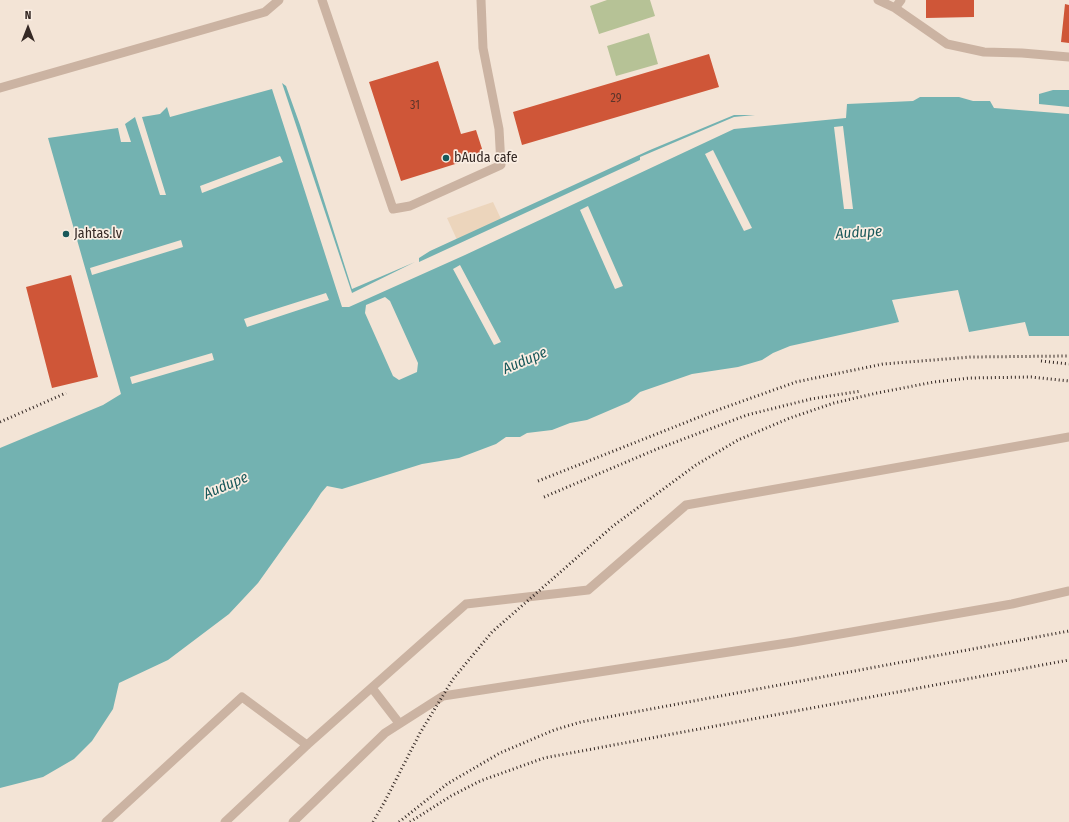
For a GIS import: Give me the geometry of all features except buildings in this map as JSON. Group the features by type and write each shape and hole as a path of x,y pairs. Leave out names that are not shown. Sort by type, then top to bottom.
{"lane":[{"path":"0,88 265,12 279,0"},
{"path":"322,0 393,210 410,206 501,165 499,129 483,48 481,0"},
{"path":"878,0 895,8 948,44 984,52 1022,53 1069,57"},
{"path":"895,8 901,0"},
{"path":"225,822 307,745 466,604 588,590 686,504 1069,437"},
{"path":"293,822 385,733 443,696 802,641 1012,604 1069,591"},
{"path":"372,688 399,723"},
{"path":"106,822 242,697 307,745"}],"green space":[{"path":"607,0 650,0 655,16 599,34 590,6"},
{"path":"649,33 658,64 616,76 607,46"}],"shaded area":[{"name":"bAuda cafe","path":"493,202 502,221 458,242 447,218"}],"water":[{"path":"282,83 286,86 300,125 352,289 415,262 352,293"},
{"name":"Audupe","path":"272,89 342,307 349,307 465,255 734,129 846,118 847,104 913,101 920,97 959,97 973,101 990,101 994,108 1069,114 1069,336 1029,336 1025,322 969,332 958,290 892,300 899,322 790,346 773,353 762,360 738,367 692,374 640,392 629,402 587,420 570,423 552,430 527,433 520,437 506,437 496,444 459,458 422,464 342,489 327,486 258,583 229,614 168,660 119,683 113,709 92,741 74,759 43,777 0,788 0,448 103,405 121,394 48,138 118,128 121,142 131,142 125,124 135,117 160,195 166,195 142,117 160,114 167,107 170,117"},
{"path":"1053,90 1069,90 1069,107 1039,104 1039,94"},
{"path":"734,115 755,115 734,117 640,157 640,160 419,262 419,258 430,251 650,150"}],"pier":[{"path":"843,126 853,209 844,209 834,127"},
{"path":"713,150 752,228 744,231 705,154"},
{"path":"280,156 283,162 202,193 200,186"},
{"path":"588,206 623,286 615,289 580,210"},
{"path":"181,240 183,247 92,275 90,268"},
{"path":"460,265 501,342 494,345 453,269"},
{"path":"326,293 329,300 247,327 244,319"},
{"path":"385,297 390,301 418,363 417,372 399,380 393,376 365,313 366,305"},
{"path":"212,353 214,360 132,384 130,377"}],"railway":[{"path":"538,481 712,412 796,382 883,364 971,357 1069,356"},
{"path":"1041,361 1069,364"},
{"path":"373,822 420,733 453,679 492,632 613,526 696,465 738,440 790,418 834,403 877,393 934,382 970,378 1031,377 1069,381"},
{"path":"544,497 657,449 747,415 811,399 861,391"},
{"path":"0,422 66,393"},
{"path":"399,822 447,784 500,753 554,730 581,722 1069,631"},
{"path":"410,822 451,796 480,781 544,758 1069,660"}],"place":[{"name":"bAuda cafe","path":"446,158"},
{"name":"Jahtas.lv","path":"66,234"}]}
